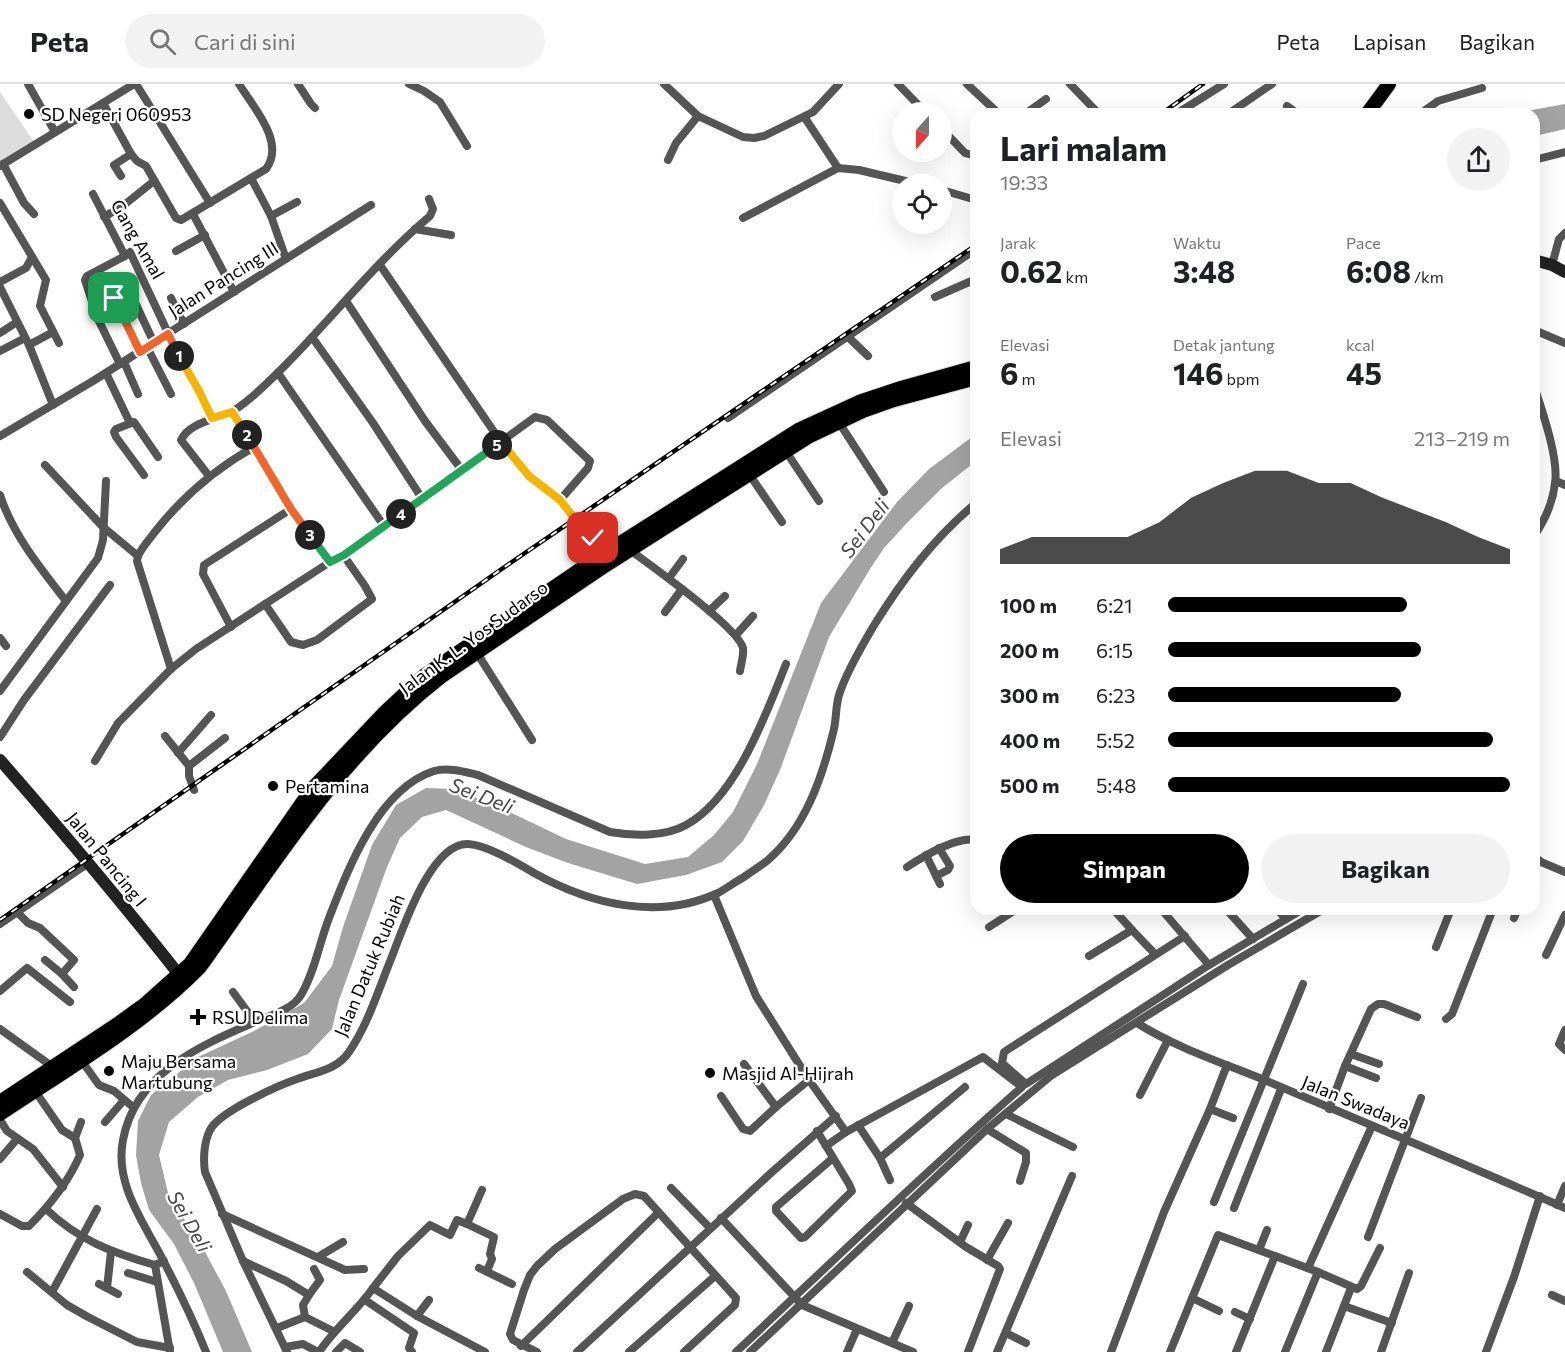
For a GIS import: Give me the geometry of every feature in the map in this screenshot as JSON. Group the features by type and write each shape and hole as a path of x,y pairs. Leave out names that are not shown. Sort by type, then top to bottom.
{"highway":[{"path":"1362,108 1380,84"},
{"path":"1371,108 1389,84"},
{"name":"Jalan K. L. Yos Sudarso","path":"182,978 311,790 384,713 425,675 603,561 800,429 824,417 901,388 970,369"},
{"name":"Jalan K. L. Yos Sudarso","path":"0,1114 83,1054 144,1005 200,967 325,792 417,695 603,561 630,550 785,450 838,420 894,400 970,380"},
{"name":"Jalan K. L. Yos Sudarso","path":"0,1102 53,1066 83,1054"}],"main road":[{"path":"1540,262 1565,272"},
{"name":"Jalan Pancing I","path":"0,760 59,826 87,864 182,978"}],"street":[{"path":"27,84 55,132"},
{"path":"34,214 24,203 2,165 135,84 210,203"},
{"path":"103,103 131,154 136,161 146,166 176,218 183,220 266,169 271,163 273,150 268,130 239,84"},
{"path":"298,84 315,108"},
{"path":"409,84 440,102 467,146"},
{"path":"664,84 698,116 731,132 754,138 805,118 839,84"},
{"path":"898,84 915,102"},
{"path":"967,84 993,108"},
{"path":"1070,84 1093,108"},
{"path":"1186,108 1224,84"},
{"path":"1237,108 1272,84"},
{"path":"1428,108 1438,101 1482,88"},
{"path":"1033,108 1046,99"},
{"path":"668,160 676,143 698,116"},
{"path":"805,118 838,168"},
{"path":"952,139 965,153 970,154"},
{"path":"1540,158 1565,152"},
{"path":"121,176 114,165 131,154"},
{"path":"743,218 838,168 892,178"},
{"path":"251,178 271,216 286,259"},
{"path":"104,217 154,181"},
{"path":"952,193 970,198"},
{"name":"Gang Amal","path":"93,194 125,256 130,252 168,334"},
{"path":"209,476 182,440 185,433 212,418 232,412 278,373 433,212 429,199"},
{"path":"271,216 297,202"},
{"path":"0,203 46,280 40,306 59,343"},
{"name":"Jalan Pancing III","path":"0,436 106,373 371,205"},
{"path":"193,214 234,292"},
{"path":"415,229 451,235"},
{"path":"1552,265 1559,239 1565,232"},
{"path":"176,251 205,235"},
{"path":"728,418 970,253"},
{"path":"125,256 87,276 85,280 97,317 138,394"},
{"path":"0,282 26,268 32,257"},
{"path":"380,265 501,442 529,476 560,500 593,538 603,561"},
{"path":"126,281 147,347"},
{"path":"935,297 970,282"},
{"path":"0,287 27,341 53,405"},
{"path":"114,298 147,347 171,394"},
{"path":"171,298 184,324"},
{"path":"346,301 424,422 461,469"},
{"path":"0,333 17,322"},
{"path":"0,351 53,332"},
{"path":"1540,333 1565,343"},
{"path":"168,334 212,418"},
{"path":"312,336 378,430 423,500"},
{"path":"847,336 868,356"},
{"path":"106,373 130,423"},
{"path":"278,373 384,526"},
{"path":"1540,406 1560,483 1540,526"},
{"path":"232,412 291,509 330,562"},
{"path":"95,761 118,723 171,669 196,649 344,555 535,417 541,417 554,425 590,461 588,468 560,500"},
{"path":"838,420 884,492"},
{"path":"144,475 114,435 116,429 134,422 158,458"},
{"path":"171,669 137,561 138,556 188,495 228,462 254,447"},
{"path":"785,450 819,501"},
{"path":"45,465 103,527 138,556"},
{"path":"749,474 782,522"},
{"path":"0,691 98,558 102,546 106,481"},
{"path":"0,495 20,537 66,602"},
{"name":"Jalan Datuk Rubiah","path":"286,1349 212,1191 203,1163 210,1129 224,1116 257,1097 296,1079 332,1068 348,1054 368,1016 414,899 435,865 451,850 465,843 480,846 560,887 614,903 645,908 675,906 714,895 767,861 795,829 813,796 834,730 839,692 861,648 915,564 941,534 970,508"},
{"path":"231,627 203,574 204,565 291,509"},
{"path":"630,550 710,611 735,635 743,651 740,671"},
{"path":"265,604 291,642 303,645 317,640 372,598 344,555"},
{"path":"669,578 682,559"},
{"path":"0,737 24,700 110,585"},
{"path":"665,612 682,589"},
{"path":"710,611 725,596"},
{"path":"735,635 753,616"},
{"path":"0,638 6,646"},
{"path":"477,653 532,740"},
{"path":"206,1352 164,1261 129,1194 122,1170 123,1141 133,1107 160,1074 201,1047 283,1011 299,998 310,979 328,920 370,828 390,803 410,784 434,771 458,770 478,775 610,832 632,835 670,831 686,826 716,802 730,782 768,710 786,664"},
{"path":"178,753 211,715"},
{"path":"165,736 189,766 189,776 194,790"},
{"path":"189,766 225,738"},
{"path":"907,867 939,848 970,839"},
{"path":"926,855 938,880 950,866 939,848"},
{"path":"1540,861 1565,872"},
{"path":"0,924 87,864"},
{"path":"714,895 756,996 809,1080 846,1132"},
{"path":"17,912 28,923 40,928 74,960 62,974"},
{"path":"989,927 1008,915"},
{"path":"1118,915 1155,954"},
{"path":"1166,915 1209,965"},
{"path":"1231,915 1253,939"},
{"path":"1282,915 1286,919"},
{"path":"1185,936 1004,1052 1002,1063 1026,1084 1209,965 1293,915"},
{"path":"750,1352 987,1129 1068,1064 1314,915"},
{"path":"1436,947 1449,915"},
{"path":"1446,1019 1452,1014 1491,915"},
{"path":"1546,955 1565,915"},
{"path":"1089,956 1132,930"},
{"path":"45,960 74,987"},
{"path":"0,991 27,968 70,1002"},
{"path":"1214,1202 1302,984"},
{"path":"233,992 255,1022"},
{"path":"1329,1109 1350,1054 1371,1009 1384,1004 1417,1017"},
{"name":"Jalan Swadaya","path":"1137,1023 1168,1040 1281,1089 1372,1125 1561,1206"},
{"path":"0,1029 53,1066"},
{"path":"1565,1030 1559,1044 1565,1050"},
{"path":"1140,1095 1168,1040"},
{"path":"83,1054 99,1085 111,1089 133,1107"},
{"path":"1350,1054 1379,1064"},
{"path":"736,1352 942,1158 1022,1087 983,1057 858,1125 826,1146"},
{"path":"744,1064 776,1107"},
{"path":"1111,1352 1164,1212 1227,1065"},
{"path":"1345,1066 1376,1078"},
{"path":"721,1096 746,1131 753,1130 776,1107 809,1080"},
{"path":"880,1158 966,1087"},
{"path":"1234,1208 1281,1089"},
{"path":"34,1091 62,1130 75,1138"},
{"path":"1368,1237 1407,1140 1420,1098"},
{"path":"105,1122 124,1100"},
{"path":"1210,1109 1233,1118"},
{"path":"1006,1114 1073,1147"},
{"path":"577,1352 710,1228 836,1116"},
{"path":"0,1120 7,1131 33,1149 63,1187"},
{"path":"1,1217 26,1227 46,1209 63,1187 80,1155 75,1138 81,1122"},
{"path":"858,1125 880,1158 890,1180"},
{"path":"1308,1268 1372,1125"},
{"path":"987,1129 1026,1153 1026,1162 1020,1181"},
{"path":"817,1131 826,1146 833,1158 852,1191 805,1237 801,1238 776,1211 776,1208 833,1158"},
{"path":"0,1159 17,1139"},
{"path":"997,1352 1072,1176"},
{"path":"1561,1206 1565,1186"},
{"path":"671,1188 710,1228"},
{"path":"467,1224 482,1190"},
{"path":"537,1352 521,1346 513,1340 510,1334 530,1275 555,1249 623,1199 635,1194 641,1195 736,1298 736,1303 684,1352"},
{"path":"1486,1352 1514,1277 1540,1196"},
{"path":"906,1203 998,1266 999,1274 968,1352"},
{"path":"46,1209 55,1218 101,1248 155,1265 164,1261"},
{"path":"52,1292 97,1209"},
{"path":"521,1346 658,1213"},
{"path":"222,1214 345,1270 364,1269"},
{"path":"721,1218 802,1305 913,1352"},
{"path":"286,1349 303,1344 319,1352 333,1331 364,1300 398,1256 430,1225 450,1235 458,1221 494,1237 490,1254 492,1259 483,1270 512,1284"},
{"path":"987,1260 1008,1223"},
{"path":"960,1242 968,1225"},
{"path":"1259,1250 1267,1230"},
{"path":"1170,1352 1218,1235 1308,1268 1357,1289 1361,1286 1380,1248"},
{"path":"318,1257 343,1242"},
{"path":"111,1252 103,1286 118,1294"},
{"path":"1236,1352 1275,1256"},
{"path":"243,1261 286,1281 309,1295"},
{"path":"27,1272 67,1305 88,1317 137,1342 170,1350 155,1265"},
{"path":"305,1317 303,1305 320,1280 314,1269"},
{"path":"1285,1352 1318,1272"},
{"path":"1381,1352 1410,1273"},
{"path":"128,1274 157,1282"},
{"path":"629,1352 715,1276"},
{"path":"373,1288 417,1316 485,1352"},
{"path":"1326,1352 1351,1288"},
{"path":"1552,1295 1565,1301"},
{"path":"1192,1298 1219,1311"},
{"path":"417,1316 429,1299"},
{"path":"364,1300 414,1333 409,1348 412,1352"},
{"path":"892,1343 909,1306"},
{"path":"1344,1306 1392,1323"},
{"path":"1235,1312 1250,1318"},
{"path":"277,1328 305,1317 333,1331"},
{"path":"847,1352 857,1329"},
{"path":"1006,1333 1026,1343"},
{"path":"336,1352 345,1343 360,1352"}],"shaded area":[{"path":"0,92 34,142 0,165"},
{"path":"1565,104 1565,129 1540,135 1540,109"},
{"path":"970,438 970,466 942,488 884,548 829,637 780,770 764,805 743,841 722,862 686,875 637,884 568,863 526,847 446,810 422,817 400,838 387,867 339,1000 332,1029 308,1054 267,1070 228,1080 198,1097 169,1122 159,1155 169,1197 198,1239 226,1291 252,1352 223,1352 194,1283 174,1244 149,1210 141,1183 136,1155 138,1121 151,1095 198,1057 254,1031 304,1003 332,966 372,845 396,805 426,788 453,789 495,805 566,839 645,864 688,857 714,835 733,812 757,764 821,603 897,502 929,469"}],"railway":[{"path":"1169,108 1203,84"},
{"path":"0,920 506,566 970,249"}],"place":[{"name":"SD Negeri 060953","path":"29,114"},
{"name":"Pertamina","path":"273,786"},
{"name":"RSU Delima","path":"198,1017"},
{"name":"Maju Bersama Martubung","path":"109,1071"},
{"name":"Masjid Al-Hijrah","path":"710,1073"}],"route":[{"path":"114,298 140,352 168,334 212,418 232,412 291,509 330,562 344,555 423,500 461,469 501,442 529,476 560,500 593,538"}],"water label":[{"name":"Sei Deli","path":"864,528"},
{"name":"Sei Deli","path":"482,795"},
{"name":"Sei Deli","path":"190,1221"}]}
